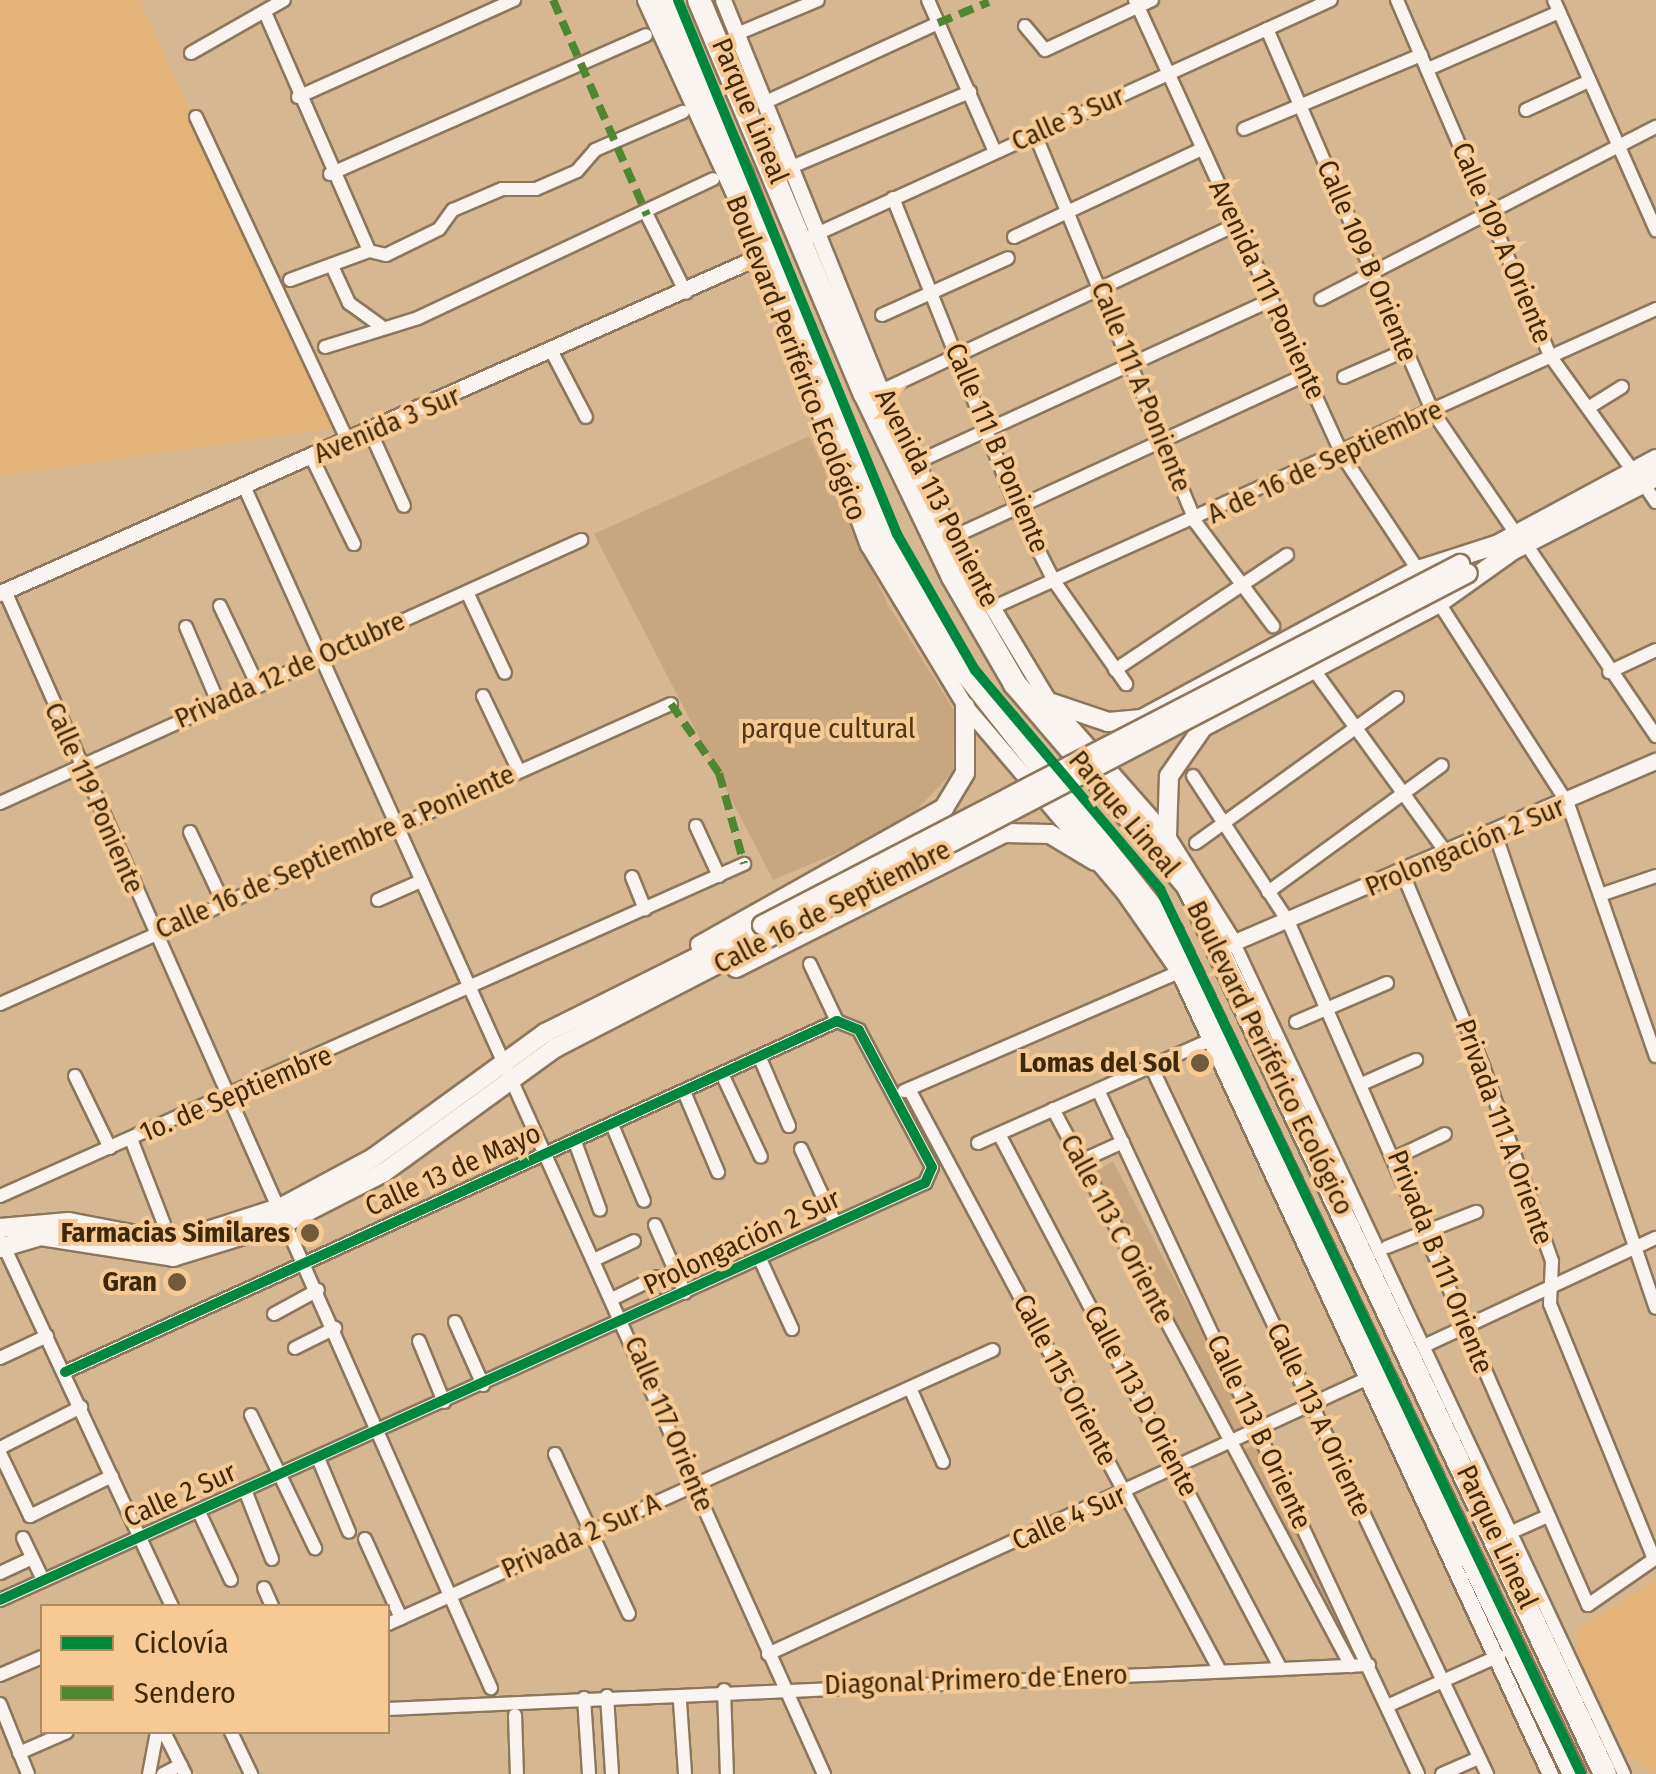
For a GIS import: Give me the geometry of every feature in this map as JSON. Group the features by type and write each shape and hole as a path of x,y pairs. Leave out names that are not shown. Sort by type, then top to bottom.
{"highway":[{"name":"Boulevard Periférico Ecológico","path":"662,0 906,581 1185,970 1574,1774"},
{"name":"Boulevard Periférico Ecológico","path":"699,0 814,235 864,394 996,654 1162,851 1227,946 1616,1771"}],"main road":[{"name":"Calle 16 de Septiembre","path":"1,1240 56,1237 173,1257 383,1173 508,1065 1644,477 1656,459"},
{"path":"1048,702 1108,722 1142,718 1418,570 1513,544"},
{"path":"1167,836 1169,776 1192,736 1439,603 1513,544"},
{"path":"664,984 705,942 944,808 966,774 965,706"},
{"path":"664,984 726,973 1004,833 1050,834 1095,862"}],"street":[{"path":"298,97 514,0"},
{"name":"Boulevard Periférico Ecológico","path":"645,0 766,253 868,545 965,706 1185,970 1210,1040 1499,1656 1550,1774"},
{"name":"Avenida 113 Poniente","path":"723,0 796,165 814,235 914,464 1048,702 1167,836 1227,946"},
{"path":"744,31 818,0"},
{"path":"928,0 994,152"},
{"path":"1025,26 1039,50 1136,3 1152,0"},
{"name":"Calle 3 Sur","path":"814,235 1331,0"},
{"name":"Calle 109 A Oriente","path":"1398,0 1551,357 1644,477 1656,502"},
{"name":"Avenida 111 Poniente","path":"1136,3 1342,455 1418,570"},
{"path":"191,54 272,6 298,97 330,174 369,251"},
{"path":"1428,69 1556,6 1656,230"},
{"path":"768,101 938,23"},
{"name":"Calle 109 B Oriente","path":"1267,29 1433,412 1513,544 1656,736"},
{"path":"330,174 646,35"},
{"path":"1244,130 1422,54"},
{"path":"1526,110 1589,81"},
{"path":"796,165 970,92"},
{"path":"290,280 369,251 386,254 502,189 536,190 577,171 595,150 684,112"},
{"path":"196,117 346,440"},
{"path":"1321,299 1490,216 1656,127"},
{"name":"Calle 111 A Poniente","path":"1035,134 1196,523 1273,626"},
{"path":"1014,237 1202,149"},
{"path":"325,347 380,326 418,318 647,216 713,179"},
{"name":"Calle 111 B Poniente","path":"893,198 990,430 1016,506 1054,581 1126,684"},
{"path":"647,216 686,293"},
{"path":"881,391 1236,225"},
{"name":"Avenida 3 Sur","path":"2,592 346,440 553,354 766,253"},
{"path":"882,315 1008,258"},
{"path":"332,266 350,303 380,326"},
{"path":"914,464 1271,300"},
{"name":"A de 16 de Septiembre","path":"992,608 1196,523 1656,309"},
{"path":"1344,377 1406,350"},
{"path":"553,354 586,417"},
{"path":"953,536 1306,375"},
{"path":"1588,408 1622,388"},
{"path":"370,431 404,506"},
{"path":"311,456 354,544"},
{"name":"Calle 117 Oriente","path":"244,486 394,823 625,1321 782,1686 824,1774"},
{"name":"Privada 12 de Octubre","path":"0,803 78,764 581,540"},
{"path":"1115,670 1287,555"},
{"name":"Calle 119 Poniente","path":"2,592 152,932 233,1094 309,1263 491,1688"},
{"path":"467,592 504,673"},
{"path":"1439,603 1568,804 1603,894 1656,1056"},
{"path":"220,606 257,684"},
{"path":"186,627 218,702"},
{"path":"1609,672 1656,650"},
{"path":"1314,670 1402,799 1448,855"},
{"path":"483,696 519,771"},
{"path":"1196,843 1397,698"},
{"name":"Calle 16 de Septiembre a Poniente","path":"0,1004 394,823 671,704"},
{"name":"Prolongación 2 Sur","path":"1227,946 1496,836 1655,763"},
{"path":"1268,892 1402,799 1442,765"},
{"name":"Privada B 111 Oriente","path":"1193,776 1288,921 1329,1006 1588,1605 1655,1559"},
{"path":"696,826 719,876"},
{"path":"190,832 222,900"},
{"path":"1496,836 1656,1308"},
{"name":"1o. de Septiembre","path":"0,1196 472,991 744,864"},
{"name":"Privada 111 A Oriente","path":"1403,874 1490,1086 1552,1261 1550,1290 1655,1559"},
{"path":"1603,894 1656,876"},
{"path":"632,877 645,910"},
{"path":"378,900 421,882"},
{"path":"1227,946 1514,1531 1616,1771 1635,1774"},
{"path":"810,964 837,1021"},
{"path":"903,1092 1185,970"},
{"path":"1296,1022 1387,983"},
{"name":"Calle 115 Oriente","path":"837,1021 859,1030 903,1092 1220,1671"},
{"name":"Calle 13 de Mayo","path":"65,1372 546,1152 613,1128 837,1021"},
{"path":"978,1143 1210,1040"},
{"path":"760,1058 789,1126"},
{"path":"1364,1083 1416,1060"},
{"name":"Calle 113 A Oriente","path":"1151,1066 1486,1774"},
{"path":"75,1076 110,1148"},
{"path":"723,1076 761,1157"},
{"name":"Calle 113 B Oriente","path":"1098,1090 1418,1774"},
{"name":"Prolongación 2 Sur","path":"378,1429 484,1385 930,1179 929,1156 903,1092"},
{"path":"685,1094 718,1172"},
{"name":"Calle 113 C Oriente","path":"1053,1109 1351,1666"},
{"path":"613,1128 644,1200"},
{"name":"Calle 113 D Oriente","path":"999,1134 1282,1669"},
{"path":"1397,1157 1445,1134"},
{"path":"131,1139 164,1224"},
{"path":"575,1142 600,1210"},
{"path":"1081,1161 1122,1142"},
{"path":"801,1149 835,1223"},
{"path":"1387,1247 1476,1212"},
{"path":"655,1224 684,1293"},
{"path":"1424,1346 1656,1238"},
{"path":"1,1240 81,1407 167,1604"},
{"path":"596,1259 634,1241"},
{"path":"760,1258 792,1329"},
{"path":"614,1298 657,1277"},
{"path":"274,1314 318,1290"},
{"path":"456,1322 484,1385"},
{"path":"295,1348 335,1328"},
{"path":"0,1358 47,1336"},
{"path":"419,1342 444,1402"},
{"name":"Privada 2 Sur A","path":"390,1623 994,1350"},
{"name":"Calle 4 Sur","path":"768,1654 1178,1470 1368,1378"},
{"path":"910,1388 944,1462"},
{"path":"81,1407 0,1450 30,1516 112,1476"},
{"path":"251,1414 315,1548"},
{"name":"Calle 2 Sur","path":"0,1600 378,1429"},
{"path":"555,1454 629,1614"},
{"path":"318,1458 349,1532"},
{"path":"245,1490 272,1559"},
{"path":"199,1512 231,1580"},
{"path":"1514,1531 1548,1516"},
{"path":"23,1538 43,1580"},
{"path":"366,1540 401,1618"},
{"path":"0,1573 32,1558"},
{"path":"264,1588 271,1604"},
{"path":"1387,1706 1499,1656"},
{"path":"0,1675 40,1658"},
{"name":"Diagonal Primero de Enero","path":"390,1709 782,1686 1369,1665"},
{"path":"724,1690 728,1774"},
{"path":"607,1696 612,1774"},
{"path":"584,1698 589,1774"},
{"path":"680,1702 684,1774"},
{"path":"0,1704 28,1774"},
{"path":"515,1715 517,1774"},
{"path":"19,1752 63,1734"},
{"path":"149,1774 159,1734"},
{"path":"161,1734 183,1770 162,1774"},
{"path":"232,1734 251,1774"},
{"path":"1442,1774 1479,1758"}],"shaded area":[{"path":"0,0 140,0 334,428 0,476"},
{"path":"1656,1579 1653,1774 1626,1752 1577,1654 1576,1631"}],"green space":[{"name":"parque cultural","path":"809,436 888,605 954,710 953,772 901,826 773,880 594,534"},
{"path":"1113,1161 1249,1423 1233,1432 1093,1172"},
{"path":"1256,1444 1360,1660 1352,1661 1241,1451"}],"marked path":[{"path":"553,0 647,215"},
{"path":"938,23 989,2"},
{"path":"671,704 719,773 744,864"}],"cycle path":[{"name":"Parque Lineal","path":"678,0 897,534 975,670 1160,889 1581,1774"},
{"path":"0,1600 925,1183 932,1167 859,1030 837,1021 65,1372"}],"place":[{"name":"Lomas del Sol","path":"1200,1063"},
{"name":"Farmacias Similares","path":"310,1233"},
{"name":"Gran","path":"177,1282"}]}
